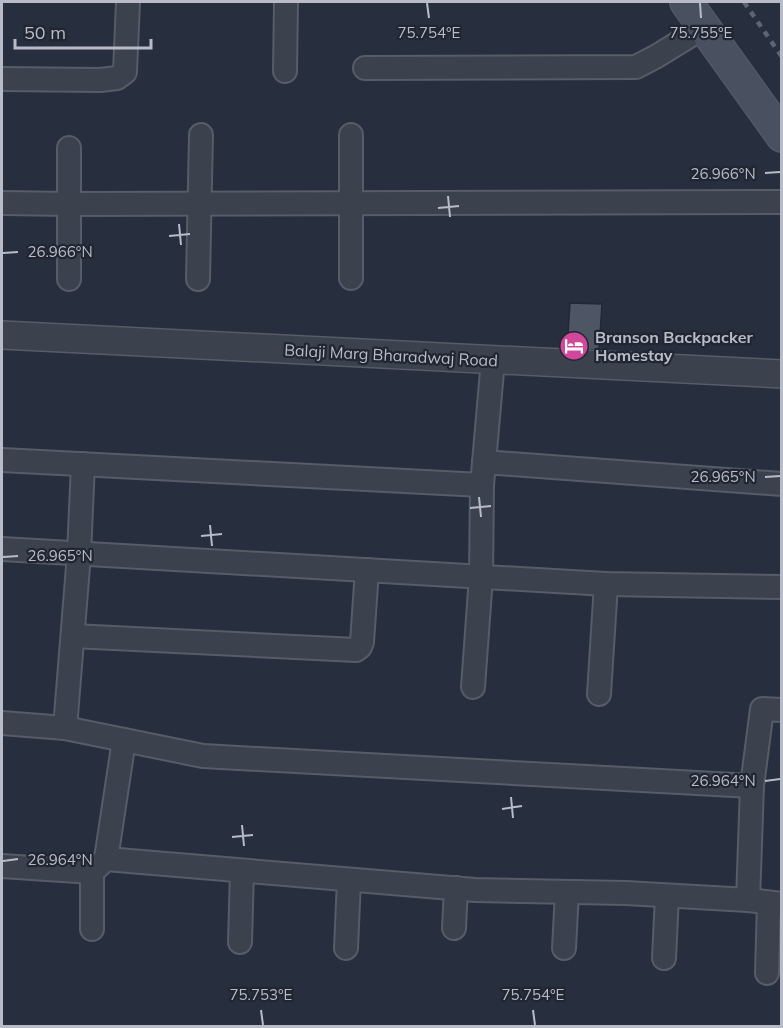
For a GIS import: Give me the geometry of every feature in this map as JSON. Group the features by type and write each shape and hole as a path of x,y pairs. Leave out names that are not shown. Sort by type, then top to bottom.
{"main road":[{"path":"686,2 782,136"}],"street":[{"path":"2,79 100,80 117,78 125,72 128,2"},
{"path":"285,71 286,2"},
{"path":"364,68 636,67 704,27"},
{"path":"198,279 201,135"},
{"path":"351,135 351,278"},
{"path":"69,148 69,279"},
{"path":"2,203 782,202"},
{"name":"Balaji Marg Bharadwaj Road","path":"2,335 782,374"},
{"path":"473,687 481,577 482,485 493,360"},
{"path":"2,460 482,485"},
{"path":"484,462 782,484"},
{"path":"65,728 79,554 83,464"},
{"path":"2,549 606,584 782,587"},
{"path":"73,636 356,650 362,642 367,570"},
{"path":"598,694 606,584"},
{"path":"767,973 766,902 752,786 762,709 782,710"},
{"path":"2,723 65,728 202,756 752,786"},
{"path":"92,929 99,866 124,740"},
{"path":"2,866 242,870 475,890 626,893 766,902"},
{"path":"240,942 242,870"},
{"path":"346,948 349,880"},
{"path":"454,928 456,888"},
{"path":"564,948 567,892"},
{"path":"664,958 667,896"}],"building":[{"path":"570,303 602,304 599,350 567,349"}],"railway":[{"path":"744,2 782,57"}],"place":[{"name":"Branson Backpacker Homestay","path":"574,346"}]}
